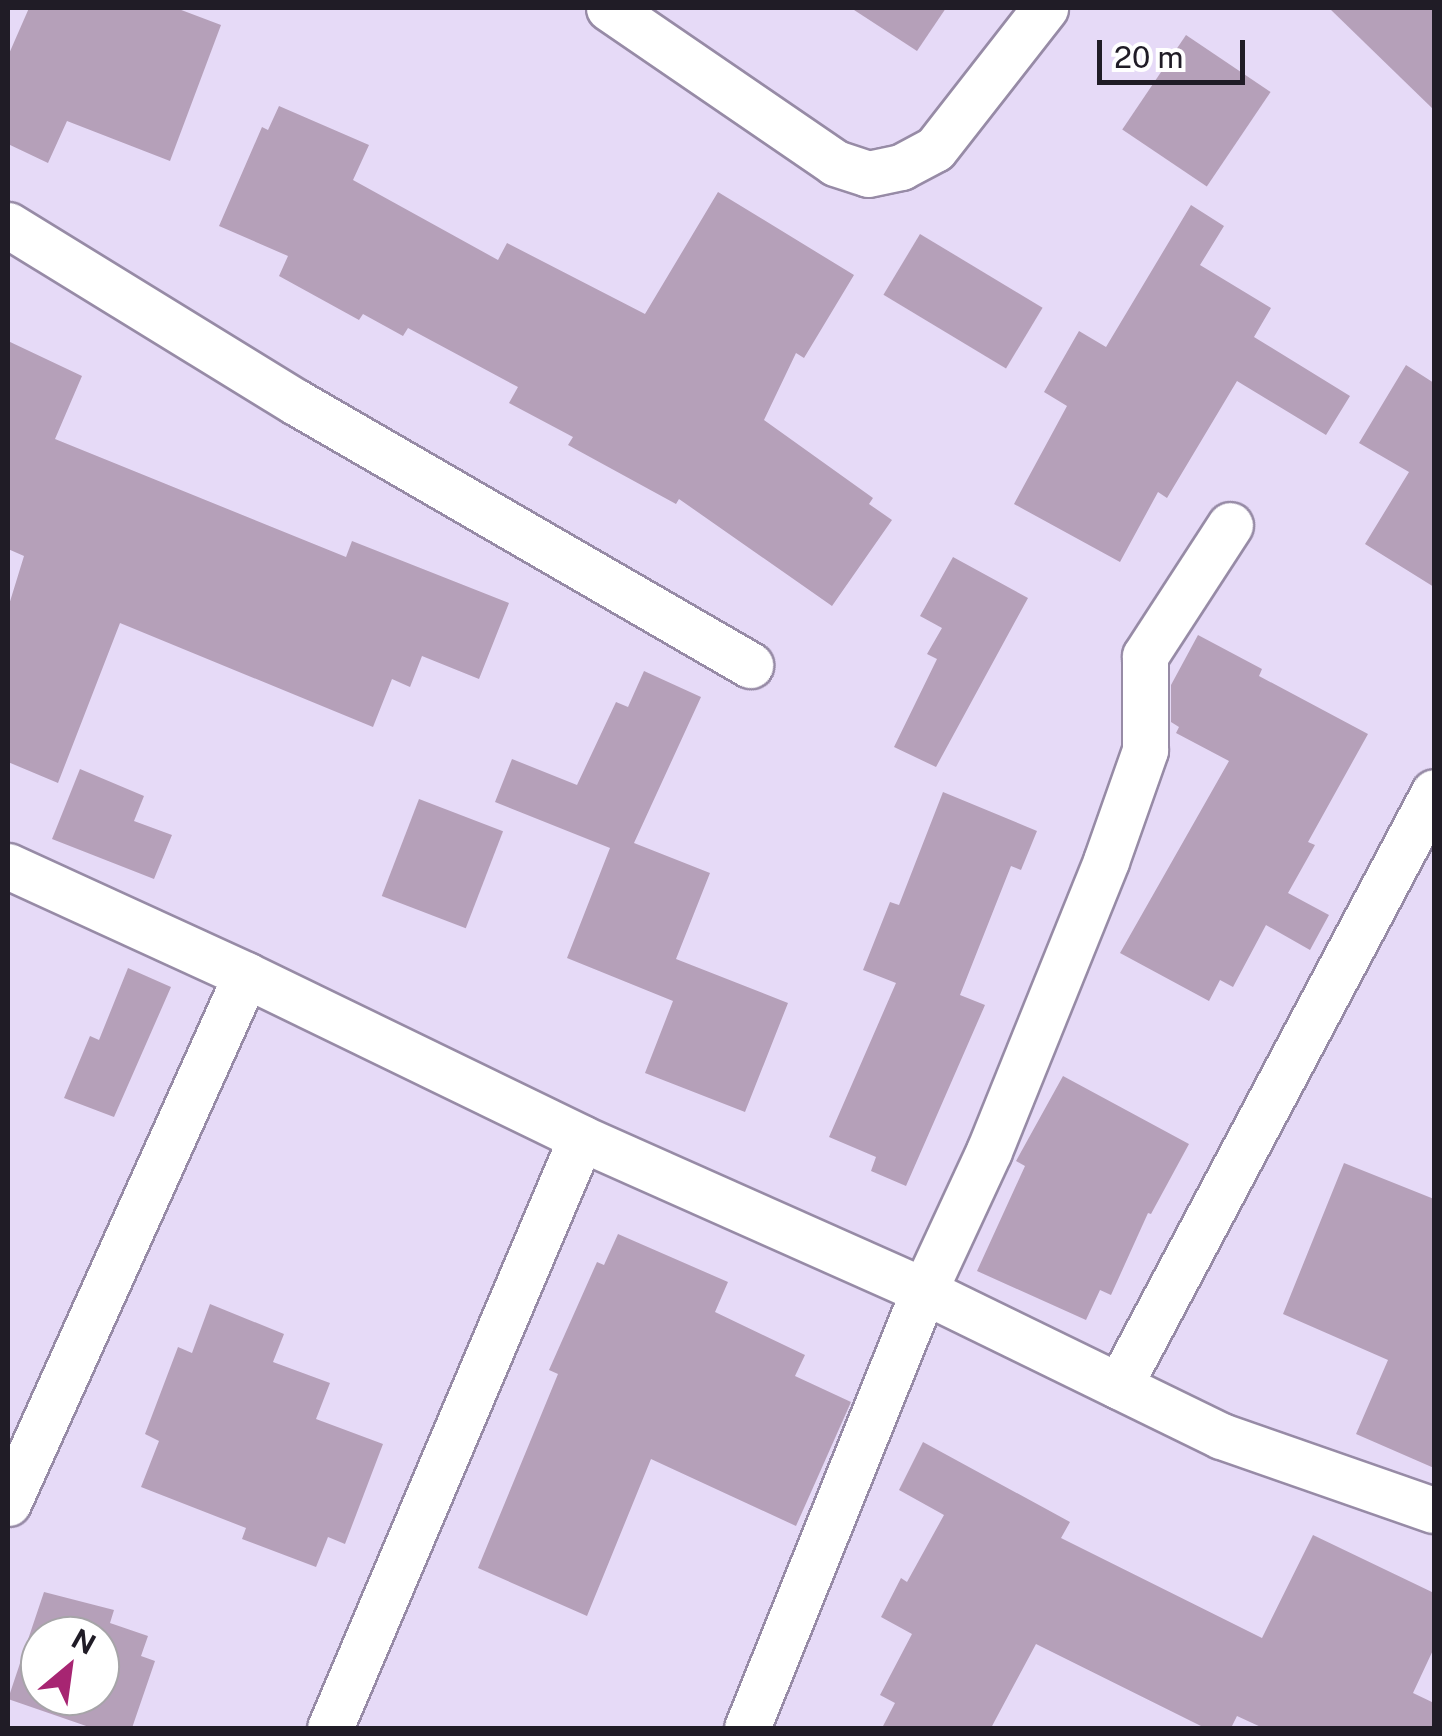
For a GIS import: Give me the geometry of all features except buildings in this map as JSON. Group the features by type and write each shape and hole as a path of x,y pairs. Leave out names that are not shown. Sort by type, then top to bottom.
{"street":[{"path":"609,8 834,163 868,174 902,166 935,149 1045,8"},
{"path":"8,225 296,402 750,665"},
{"path":"747,1728 924,1291 989,1151 1106,861 1145,750 1145,656 1230,526"},
{"path":"1119,1386 1434,792"},
{"path":"8,866 246,975 581,1138 924,1291 1221,1436 1434,1510"},
{"path":"8,1504 246,975"},
{"path":"330,1728 581,1138"}]}
